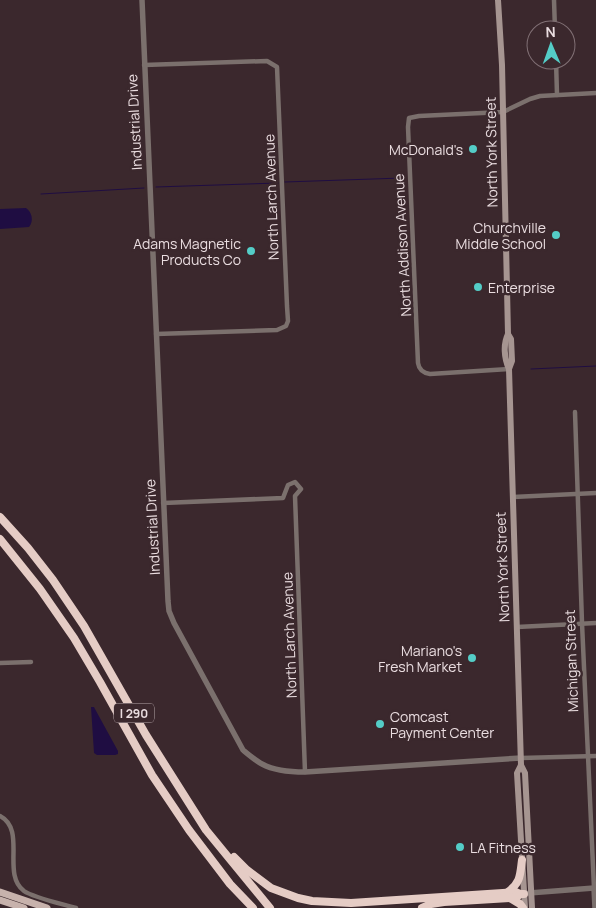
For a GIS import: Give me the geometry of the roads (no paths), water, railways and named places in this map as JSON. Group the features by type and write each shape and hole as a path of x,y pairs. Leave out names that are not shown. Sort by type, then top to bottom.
{"highway":[{"name":"I 290","path":"0,517 53,580 84,626 146,735 206,830 270,908"},
{"name":"I 290","path":"0,539 40,589 74,638 152,776 230,884 253,908"},
{"path":"206,830 247,870 271,888 298,898 312,901 351,903 509,895 524,908"},
{"path":"509,895 521,874 522,860"},
{"path":"422,908 444,902 509,895 516,892 525,893"}],"main road":[{"name":"North York Street","path":"498,0 503,112 508,334 505,339 505,360 509,369 521,762 518,773 525,893 532,908"},
{"name":"North York Street","path":"521,762 525,773 524,908"},
{"path":"0,892 47,908"},
{"path":"0,900 24,908"}],"street":[{"name":"Industrial Drive","path":"142,0 168,601 169,611 174,623 243,750 262,764 278,770 305,772 521,762"},
{"path":"554,0 555,20"},
{"name":"North Larch Avenue","path":"144,65 267,61 277,67 288,321 286,326 277,330 156,334"},
{"path":"556,70 557,95"},
{"path":"503,112 540,96 596,93"},
{"name":"North Addison Avenue","path":"503,112 419,116 409,118 408,127 418,363 421,370 430,374 509,369"},
{"name":"Michigan Street","path":"575,412 582,623 595,908"},
{"name":"North Larch Avenue","path":"163,503 283,498 288,485 294,482 301,489 295,496 305,772"},
{"path":"513,497 596,493"},
{"path":"516,627 596,623"},
{"path":"0,663 31,662"},
{"path":"521,762 596,756"},
{"path":"0,816 9,822 12,830 14,877 22,890 76,908"},
{"path":"525,893 595,888"}],"waterway":[{"path":"285,182 402,178"},
{"path":"156,187 278,183"},
{"path":"41,194 144,188"},
{"path":"531,369 596,366"}],"place":[{"name":"McDonald's","path":"473,149"},
{"name":"Churchville Middle School","path":"556,235"},
{"name":"Adams Magnetic Products Co","path":"251,251"},
{"name":"Enterprise","path":"478,287"},
{"name":"Mariano's Fresh Market","path":"472,658"},
{"name":"Comcast Payment Center","path":"380,724"},
{"name":"LA Fitness","path":"460,847"}]}
